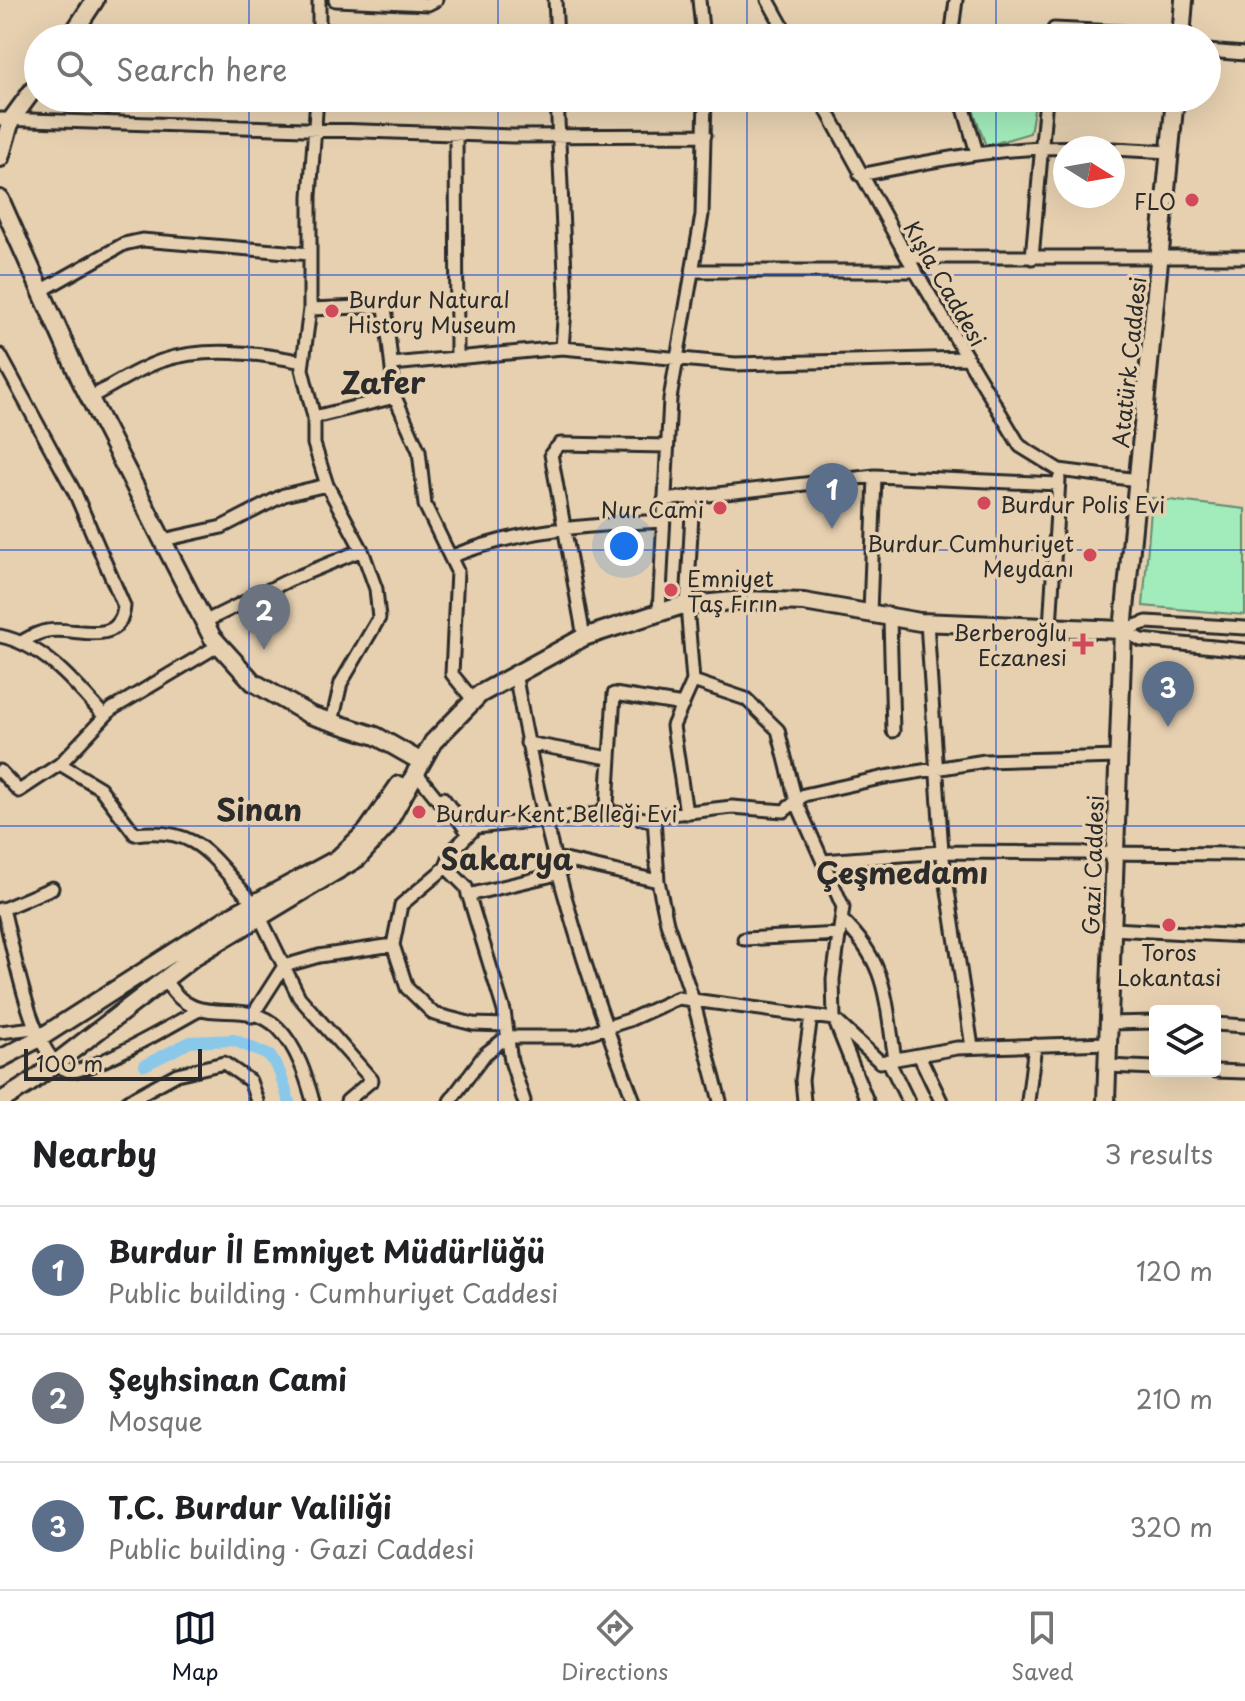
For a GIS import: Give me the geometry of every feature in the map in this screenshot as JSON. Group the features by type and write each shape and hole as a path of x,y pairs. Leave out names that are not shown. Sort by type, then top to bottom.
{"main road":[{"path":"79,24 95,0"},
{"path":"1182,24 1184,0"},
{"path":"0,158 6,120 24,99"},
{"name":"Atatürk Caddesi","path":"1123,630 1174,112"},
{"path":"0,199 89,398 204,622 219,645 253,682 310,715 376,736 417,766"},
{"path":"0,1059 37,1033 256,909 358,858 385,828 433,742 474,701 515,673 584,637 687,605 775,600 927,622 1123,630"},
{"name":"Gazi Caddesi","path":"1106,1101 1123,630"},
{"path":"6,1096 256,909"}],"street":[{"path":"319,0 319,24"},
{"path":"335,0 428,4 436,0"},
{"path":"555,0 556,24"},
{"path":"699,0 702,24"},
{"path":"768,0 781,24"},
{"path":"953,24 956,0"},
{"path":"1221,52 1245,54"},
{"path":"316,112 310,309 303,362 314,417 314,444 327,485 362,550 376,589 379,618 341,683 332,722"},
{"path":"557,112 566,295 562,348"},
{"path":"659,612 667,446 702,215 705,112"},
{"name":"Kışla Caddesi","path":"827,112 907,257 1020,446 1059,470"},
{"path":"965,112 977,153"},
{"path":"1032,258 1044,112"},
{"path":"6,120 456,135 705,135"},
{"path":"456,135 457,358"},
{"path":"860,175 977,153 1053,147"},
{"path":"1125,150 1170,152"},
{"path":"41,291 124,244 142,240 310,254"},
{"path":"907,257 1245,257"},
{"path":"693,271 916,271"},
{"path":"310,309 385,306 395,397 419,451 425,505 457,571 452,674 474,701"},
{"path":"392,364 562,348 735,364 967,358"},
{"path":"89,398 160,361 196,354 265,354 303,362"},
{"path":"0,355 75,493 124,606 117,625 106,632 48,631 23,641"},
{"path":"314,417 395,397"},
{"path":"584,637 549,460 560,444 667,446"},
{"path":"1050,627 1059,470 1138,480"},
{"path":"664,500 875,476 1058,484"},
{"path":"870,613 875,476"},
{"path":"163,540 222,527 284,495 327,485"},
{"path":"686,813 673,726 693,681 687,605 693,496"},
{"path":"450,557 482,544 562,527 663,521"},
{"path":"204,622 287,581 362,550"},
{"path":"890,618 893,731"},
{"path":"927,622 942,852 972,1047"},
{"path":"1123,630 1147,622 1245,628"},
{"path":"1123,630 1141,640 1245,650"},
{"path":"0,636 23,641 66,676 104,716"},
{"path":"0,771 19,791 60,764 104,716 219,645"},
{"path":"515,673 552,857 605,1027 634,1101"},
{"path":"693,681 746,699 778,730 796,801 843,907 833,979 834,1019 867,1101"},
{"path":"683,705 614,694 607,805 599,814 476,827 451,852 446,867 401,905 393,945 407,988 434,1014 507,1031 576,1037 678,998 834,1019 880,1062 972,1047 1109,1043"},
{"path":"527,743 609,758"},
{"path":"720,1101 693,1000 667,923 658,881 654,816 732,807 784,811 804,795 985,761 1118,757"},
{"path":"60,764 109,796 135,834 163,830 195,841 256,909 299,997 372,1080 347,1101"},
{"path":"417,766 439,801 443,798 469,834"},
{"path":"603,810 654,821"},
{"path":"823,861 942,852 1245,854"},
{"path":"552,857 658,881"},
{"path":"446,867 466,887 524,1101"},
{"path":"468,895 557,874"},
{"path":"52,888 2,909 37,1033 53,1063 65,1070 83,1069 199,1010"},
{"path":"842,920 866,943 880,973 892,1060 908,1101"},
{"path":"1112,929 1245,936"},
{"path":"744,939 840,934"},
{"path":"252,1016 284,966 319,956 393,945"},
{"path":"164,978 178,1000 199,1010 229,1011 276,1026 295,1050 313,1101"},
{"path":"804,1101 802,1080 811,1016"},
{"path":"1109,1023 1149,1022"},
{"path":"1221,1024 1245,1026"},
{"path":"450,1101 485,1054 507,1031"},
{"path":"0,1032 37,1033"},
{"path":"1028,1101 1035,1045"},
{"path":"919,1055 941,1101"},
{"path":"128,1101 177,1074 224,1063 250,1081 257,1101"},
{"path":"1107,1066 1149,1068"},
{"path":"1221,1071 1245,1072"}],"green space":[{"path":"974,112 1034,112 1030,133 986,146"},
{"path":"1152,498 1245,509 1245,615 1143,606"}],"waterway":[{"path":"145,1065 190,1042 234,1040 270,1056 280,1073 289,1101"}],"place":[{"name":"FLO","path":"1192,200"},
{"name":"Burdur Natural History Museum","path":"332,311"},
{"name":"Burdur Polis Evi","path":"984,503"},
{"name":"Nur Cami","path":"720,508"},
{"name":"Burdur İl Emniyet Müdürlüğü","path":"832,529"},
{"name":"Burdur Cumhuriyet Meydanı","path":"1090,555"},
{"name":"Emniyet Taş Fırın","path":"671,590"},
{"name":"Berberoğlu Eczanesi","path":"1083,644"},
{"name":"Şeyhsinan Cami","path":"264,650"},
{"name":"T.C. Burdur Valiliği","path":"1168,727"},
{"name":"Burdur Kent Belleği Evi","path":"419,812"},
{"name":"Toros Lokantasi","path":"1169,925"}],"district":[{"name":"Zafer","path":"383,381"},
{"name":"Sinan","path":"259,808"},
{"name":"Sakarya","path":"507,857"},
{"name":"Çeşmedamı","path":"902,871"}]}
